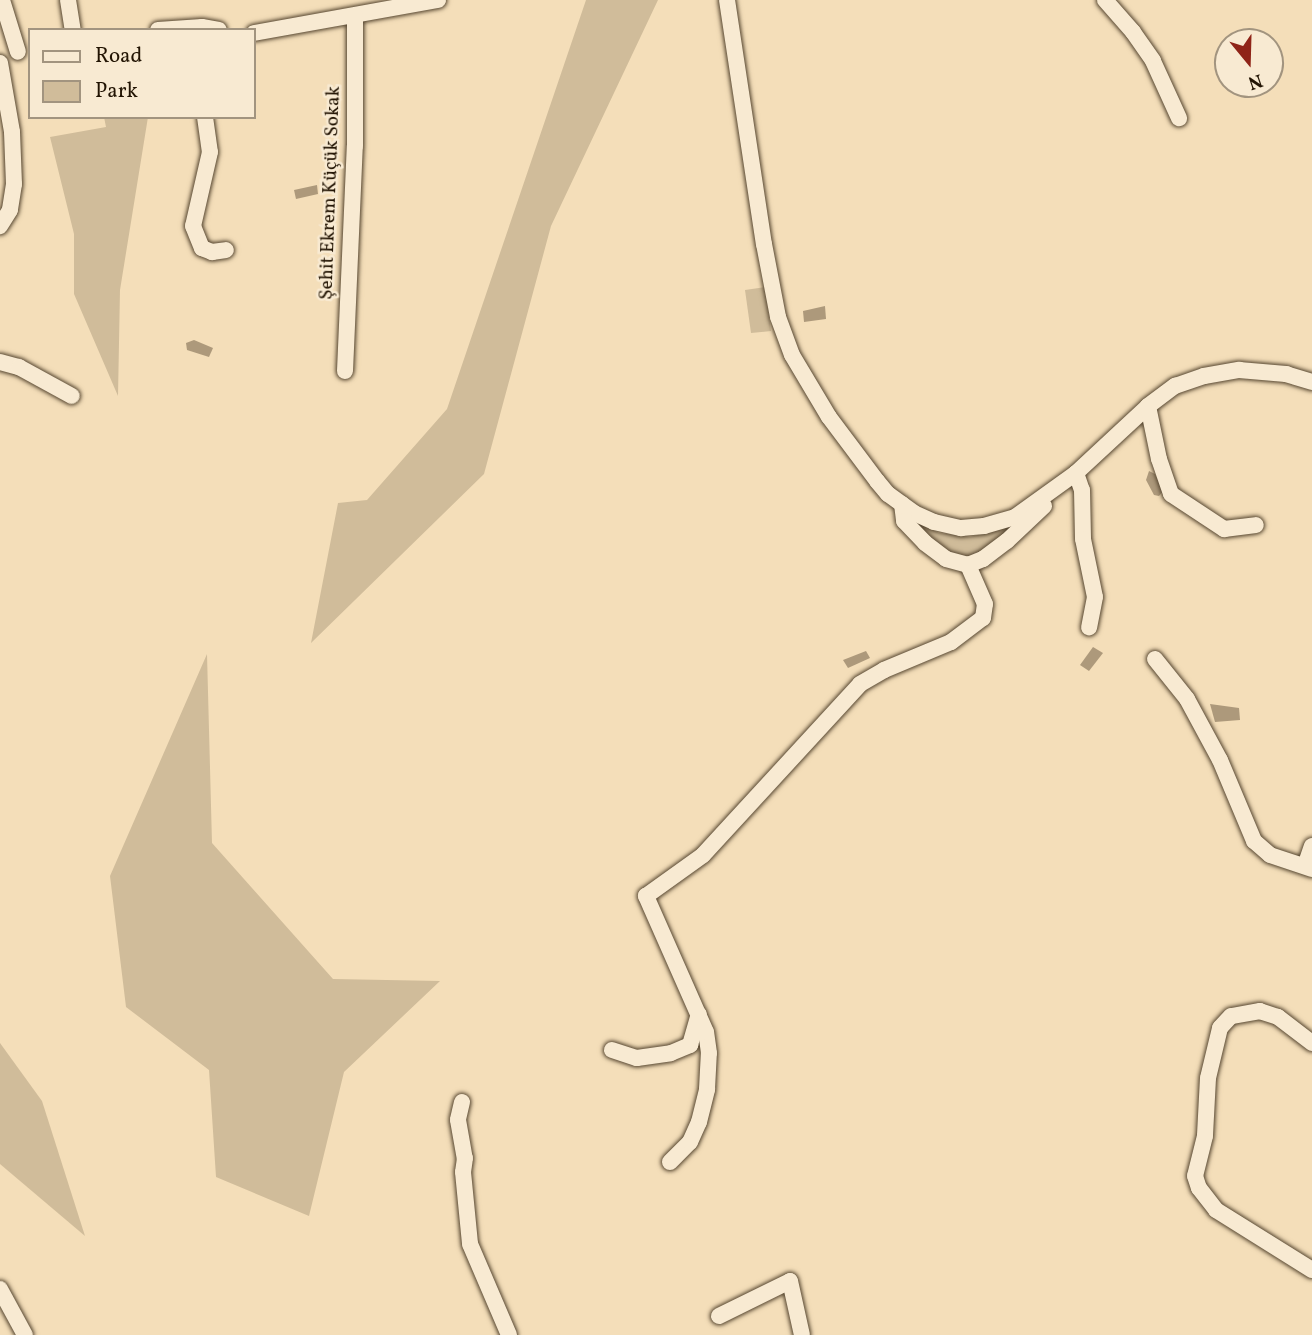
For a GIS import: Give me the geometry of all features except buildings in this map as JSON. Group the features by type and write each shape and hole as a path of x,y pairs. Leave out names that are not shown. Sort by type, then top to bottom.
{"street":[{"path":"0,226 10,210 14,184 12,132 0,61 24,51 2,0"},
{"path":"68,0 73,28"},
{"path":"256,33 355,17 388,5 438,0"},
{"path":"727,0 778,317 792,355 829,417 888,494 902,504 934,522 961,528 984,526 1015,517 1076,473 1148,406 1175,386 1204,376 1239,370 1286,374 1312,382"},
{"path":"1105,0 1133,32 1153,61 1179,118"},
{"name":"Şehit Ekrem Küçük Sokak","path":"345,370 355,146 355,17"},
{"path":"205,119 210,152 193,226 202,248 212,252 226,250"},
{"path":"0,362 19,367 72,396"},
{"path":"1148,406 1159,459 1171,494 1224,529 1256,525"},
{"path":"1076,473 1082,490 1083,539 1095,597 1089,627"},
{"path":"902,504 904,521 925,543 946,559 968,565 983,559 1007,541 1040,512 1055,490"},
{"path":"670,1162 690,1142 707,1089 709,1053 706,1032 699,1014 646,895 703,855 860,684 884,670 951,642 983,618 985,604 968,565"},
{"path":"1155,659 1187,699 1220,760 1254,841 1270,855 1309,867 1312,846"},
{"path":"1312,1042 1278,1017 1260,1011 1231,1016 1220,1028 1208,1078 1205,1136 1195,1177 1199,1188 1216,1210 1312,1270"},
{"path":"612,1050 638,1058 671,1053 690,1045 699,1014"},
{"path":"462,1102 458,1120 465,1158 463,1172 470,1244 509,1335"},
{"path":"719,1316 790,1281 802,1335"},
{"path":"0,1289 25,1335"}],"green space":[{"path":"586,0 658,0 551,226 484,474 311,643 338,503 367,500 447,409"},
{"path":"104,119 148,119 120,290 118,396 74,294 74,234 50,137 106,127"},
{"path":"765,287 771,331 751,333 745,290"},
{"path":"909,519 939,533 970,537 1020,524 1003,539 965,560 950,556"},
{"path":"207,654 212,843 333,979 440,981 344,1072 309,1216 216,1177 209,1070 126,1007 110,876"},
{"path":"0,1043 42,1101 85,1236 0,1164"}],"shaded area":[{"path":"317,185 318,194 296,199 294,190"},
{"path":"825,306 826,319 804,322 803,311"},
{"path":"194,340 213,348 209,357 187,350 186,343"},
{"path":"1149,471 1155,474 1163,491 1159,496 1154,495 1146,480"},
{"path":"1093,647 1103,653 1089,671 1080,665"},
{"path":"866,651 870,658 848,668 843,660"},
{"path":"1210,704 1239,708 1240,720 1215,722"}]}
